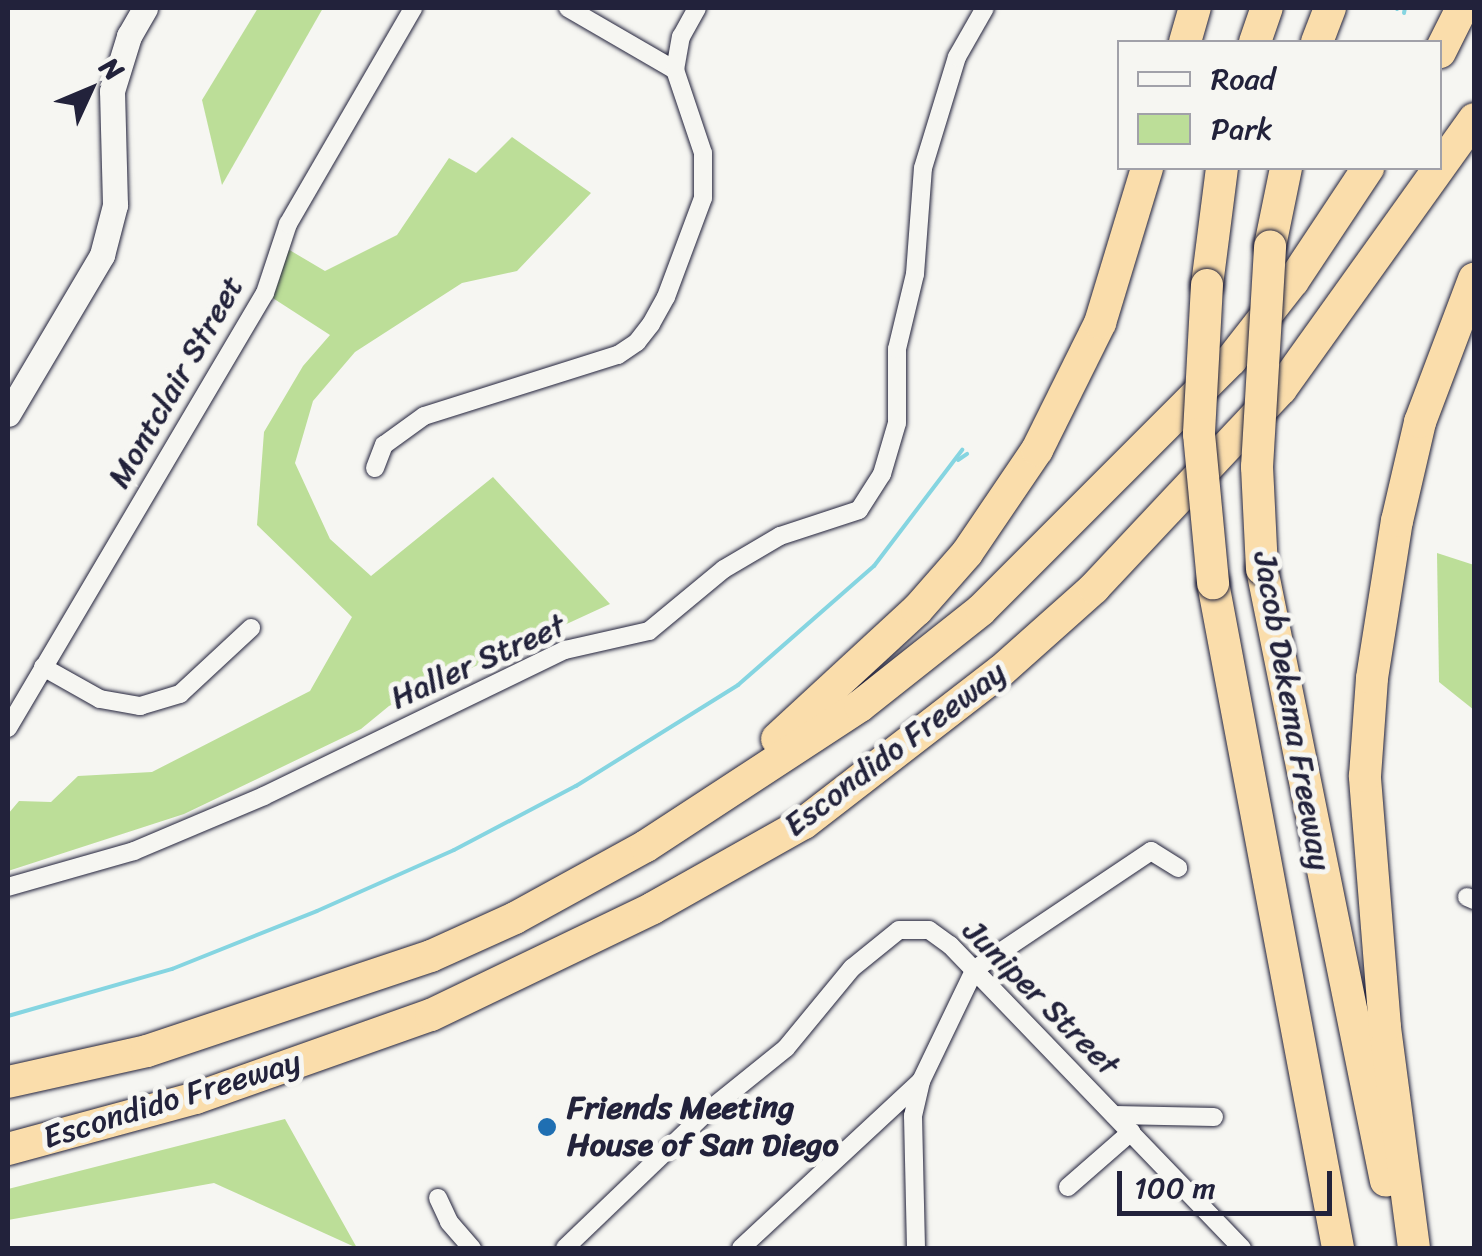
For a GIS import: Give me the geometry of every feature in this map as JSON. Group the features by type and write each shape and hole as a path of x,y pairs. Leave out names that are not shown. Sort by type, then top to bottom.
{"highway":[{"path":"1186,40 1195,8"},
{"path":"1240,40 1245,8"},
{"path":"1255,40 1267,8"},
{"path":"1319,40 1330,8"},
{"path":"1442,48 1462,8"},
{"name":"Escondido Freeway","path":"1442,165 1474,119"},
{"path":"1320,339 1364,308 1474,160"},
{"path":"363,978 454,936 724,778 792,728 917,610 967,553 1038,450 1072,388 1100,323 1146,170"},
{"name":"Jacob Dekema Freeway","path":"1222,170 1207,285 1199,434 1212,583 1338,1248"},
{"name":"Jacob Dekema Freeway","path":"1286,170 1270,246 1256,467 1262,569 1400,1248"},
{"name":"Escondido Freeway","path":"8,1082 146,1051 431,956 515,918 646,846 860,706 982,610 1231,360 1293,281 1367,170"},
{"name":"Escondido Freeway","path":"8,1149 196,1098 431,1015 653,908 804,823 1001,671 1094,588 1280,389 1320,339 1438,170"},
{"path":"1414,1248 1385,1027 1365,776 1372,678 1397,521 1420,422 1474,280"}],"street":[{"path":"8,414 102,255 115,205 112,91 129,36 145,8"},
{"name":"Montclair Street","path":"8,728 265,293 288,224 412,8"},
{"path":"568,8 675,70"},
{"path":"375,468 384,444 401,428 424,416 618,355 637,342 652,324 703,198 703,153 675,70 680,37 698,8"},
{"name":"Haller Street","path":"8,887 134,852 264,796 565,650 649,631 724,569 780,536 860,510 882,474 896,424 896,349 915,274 923,168 957,57 985,8"},
{"path":"43,666 100,699 140,706 180,694 251,628"},
{"path":"916,1248 913,1116 921,1081 974,969 1151,851 1178,868"},
{"name":"Juniper Street","path":"566,1248 708,1111 786,1048 852,968 899,930 929,930 974,969 1242,1248"},
{"path":"741,1248 921,1081"},
{"path":"1114,1115 1214,1116"},
{"path":"1068,1187 1131,1132"},
{"path":"438,1198 448,1222 472,1248"}],"green space":[{"path":"258,8 323,8 222,185 202,100"},
{"path":"512,137 591,193 517,271 462,283 355,352 313,401 295,463 330,539 371,576 493,477 610,604 389,706 361,729 184,814 8,871 8,814 19,801 51,802 78,776 152,772 310,691 352,617 257,525 264,432 303,366 330,335 265,293 281,245 325,271 397,235 449,158 476,173"},
{"path":"1437,553 1474,565 1474,710 1439,682"},
{"path":"285,1119 357,1248 214,1183 8,1220 8,1189"}],"waterway":[{"path":"1404,13 1405,8"},
{"path":"8,1016 172,969 317,911 454,850 576,786 738,685 874,566 962,450"},
{"path":"958,460 967,454"}],"place":[{"name":"Friends Meeting House of San Diego","path":"547,1127"}]}
